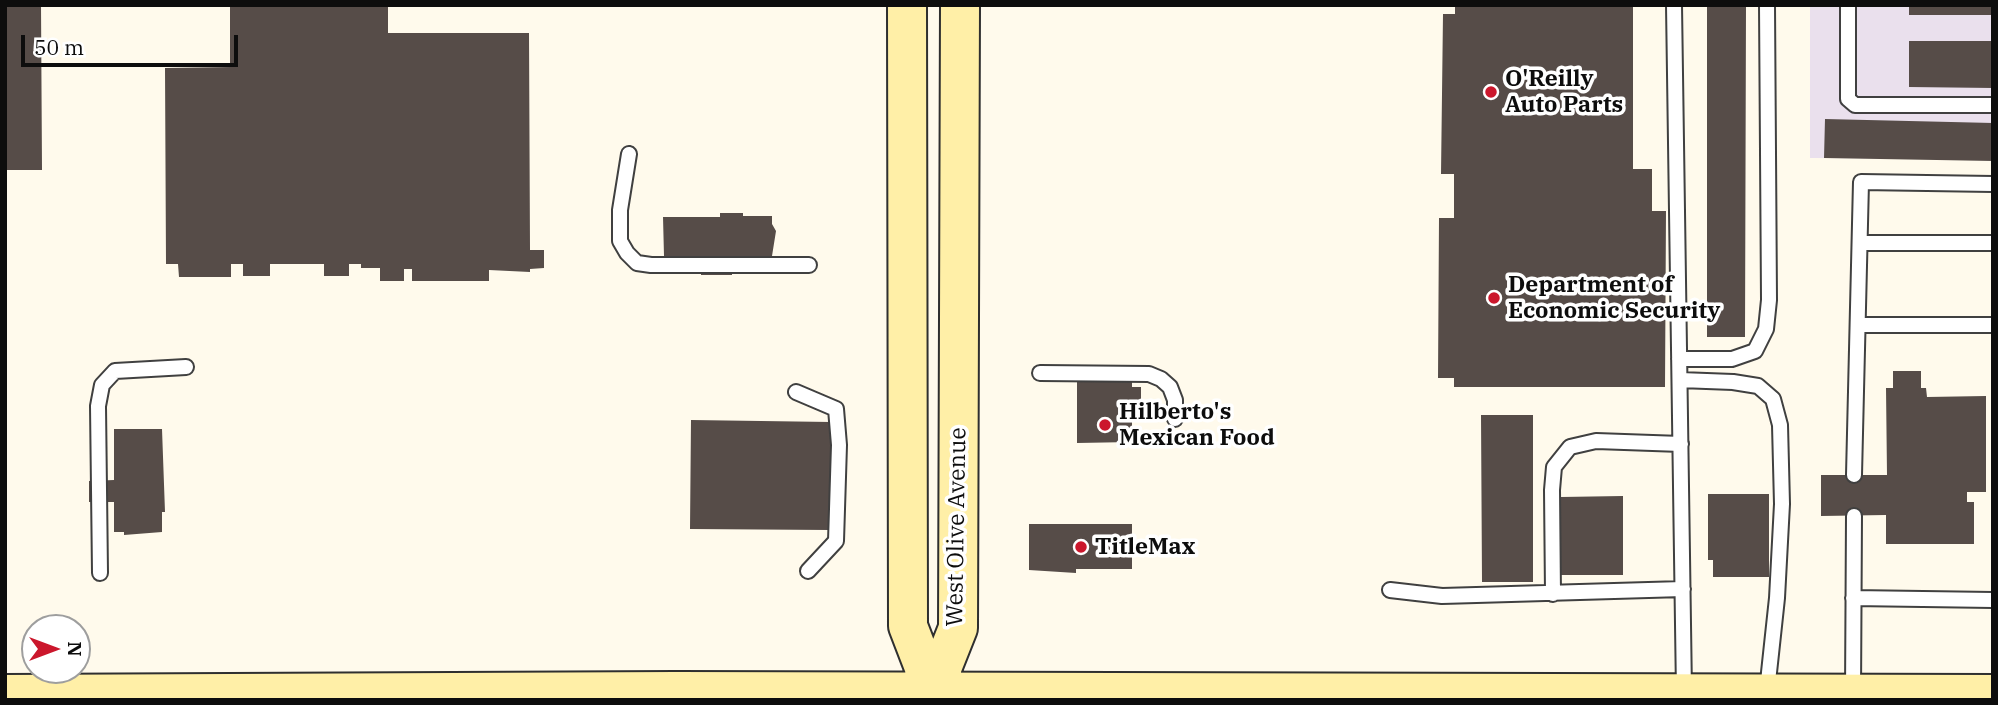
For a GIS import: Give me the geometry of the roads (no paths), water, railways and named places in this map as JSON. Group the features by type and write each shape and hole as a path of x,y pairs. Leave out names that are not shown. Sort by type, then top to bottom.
{"main road":[{"name":"West Olive Avenue","path":"907,5 908,626 933,695"},
{"name":"West Olive Avenue","path":"933,695 958,628 960,5"},
{"path":"5,694 1993,694"}],"lane":[{"path":"1674,5 1684,692"},
{"path":"1679,359 1732,359 1755,351 1766,329 1769,300 1767,5"},
{"path":"1848,5 1848,99 1855,104 1993,105"},
{"path":"629,154 620,210 620,242 636,263 809,265"},
{"path":"1854,475 1861,182 1993,184"},
{"path":"1860,243 1993,243"},
{"path":"1858,325 1993,325"},
{"path":"100,573 98,406 102,385 115,371 186,367"},
{"path":"1040,373 1149,374 1170,387 1175,400 1175,419"},
{"path":"1680,380 1758,386 1773,399 1780,425 1782,504 1777,598 1767,693"},
{"path":"796,392 836,409 839,445 836,541 808,571"},
{"path":"1553,594 1554,467 1570,447 1596,441 1681,444"},
{"path":"1853,693 1854,516"},
{"path":"1390,590 1442,596 1683,589"},
{"path":"1853,598 1993,600"}],"place":[{"name":"O'Reilly Auto Parts","path":"1491,92"},
{"name":"Department of Economic Security","path":"1494,298"},
{"name":"Hilberto's Mexican Food","path":"1105,425"},
{"name":"TitleMax","path":"1081,547"}]}
